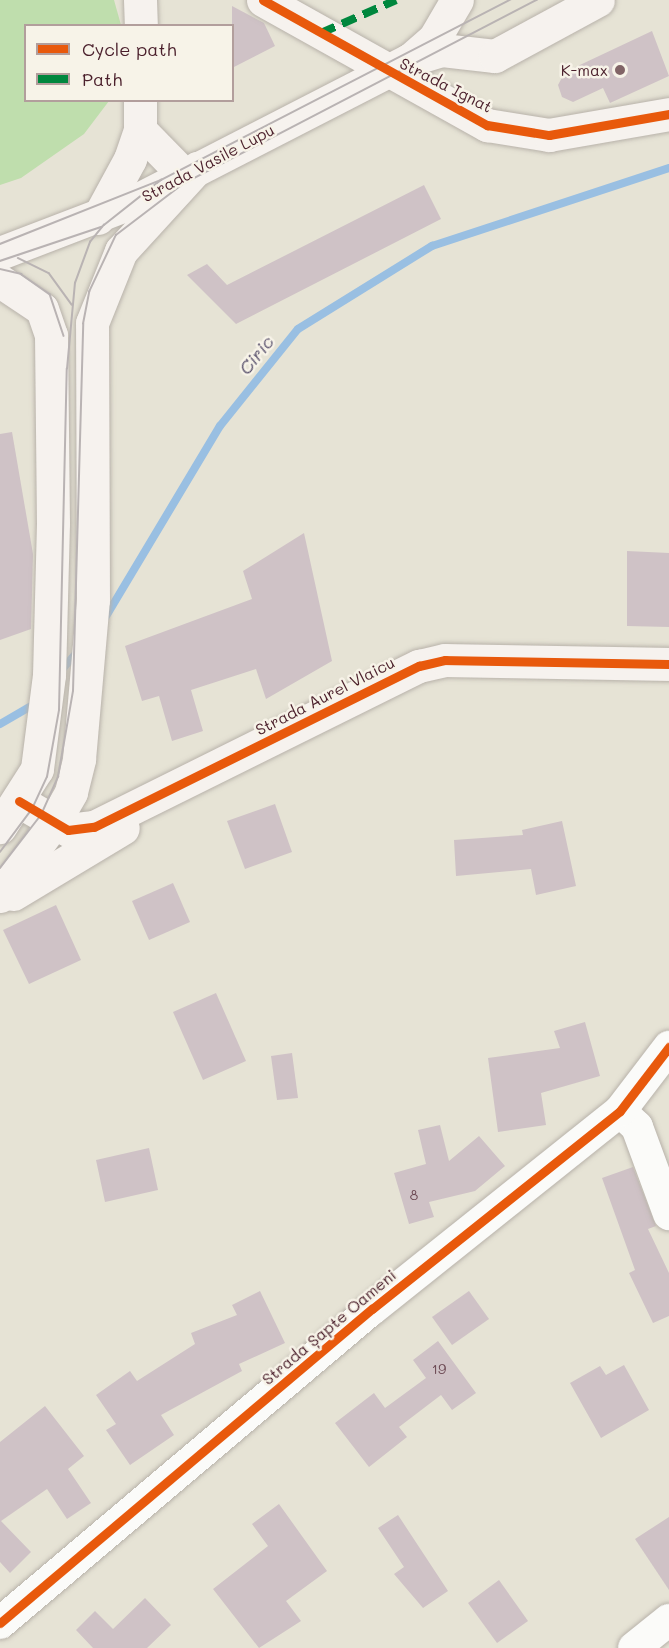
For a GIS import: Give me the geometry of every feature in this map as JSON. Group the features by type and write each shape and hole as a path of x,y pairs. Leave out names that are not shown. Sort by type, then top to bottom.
{"main road":[{"path":"140,0 141,24"},
{"name":"Strada Ignat","path":"262,0 398,66 487,125 549,135 669,114"},
{"name":"Strada Vasile Lupu","path":"398,66 434,39 457,0"},
{"name":"Strada Vasile Lupu","path":"0,253 98,218 398,66 441,50 495,56 598,0"},
{"path":"0,896 54,822 71,792 79,759 89,675 93,600 92,323 122,251 191,172 140,115 98,218"},
{"path":"0,281 42,309 51,335 49,675 37,769 19,801 0,827"},
{"name":"Strada Aurel Vlaicu","path":"19,801 68,830 94,826 419,666 489,658 669,664"},
{"path":"79,759 83,781 95,798 109,804 149,800"},
{"name":"Strada Aurel Vlaicu","path":"0,902 118,833 149,800"}],"street":[{"name":"Strada Șapte Oameni","path":"0,1623 372,1309 620,1111 669,1047"},
{"path":"620,1111 637,1127 669,1214"},
{"path":"634,1648 669,1620"}],"green space":[{"path":"0,0 114,0 121,24 24,24 24,102 108,102 84,134 21,178 0,185"}],"building":[{"path":"232,6 264,23 275,46 234,67 234,24 232,24"},
{"name":"K-max","path":"652,31 669,76 610,103 603,88 573,102 562,97 558,85 565,72"},
{"path":"424,185 441,219 236,324 187,275 207,264 227,285"},
{"path":"12,432 33,554 31,629 0,640 0,434"},
{"path":"304,533 332,661 266,699 256,669 191,690 203,731 172,741 159,696 142,701 125,646 252,599 243,571"},
{"path":"627,551 669,553 669,627 627,626"},
{"path":"275,804 292,852 245,869 227,821"},
{"path":"562,821 576,886 536,895 531,869 456,876 454,840 523,835 522,830"},
{"path":"173,883 190,922 149,940 132,901"},
{"path":"56,905 81,960 29,984 3,930"},
{"path":"216,993 246,1061 203,1080 173,1012"},
{"path":"585,1022 600,1076 541,1093 546,1125 498,1132 488,1058 560,1048 554,1031"},
{"path":"292,1053 298,1098 277,1100 271,1056"},
{"path":"440,1125 449,1161 479,1136 505,1166 475,1191 429,1202 434,1217 409,1224 394,1173 426,1164 418,1130"},
{"path":"149,1148 158,1190 105,1202 96,1160"},
{"path":"633,1167 656,1226 648,1229 669,1273 669,1316 653,1323 629,1273 635,1270 602,1178"},
{"path":"260,1291 285,1343 239,1364 242,1371 161,1415 174,1435 130,1465 106,1430 116,1424 96,1395 130,1371 137,1381 195,1344 191,1333 237,1315 232,1305"},
{"path":"469,1291 489,1319 452,1345 432,1317"},
{"path":"438,1341 476,1393 452,1410 441,1395 399,1427 407,1437 369,1467 335,1423 374,1393 385,1408 426,1378 413,1360"},
{"path":"624,1365 649,1410 601,1438 570,1383 600,1366 606,1375"},
{"path":"45,1406 84,1456 68,1469 91,1503 67,1519 47,1489 1,1521 31,1552 10,1573 0,1562 0,1442"},
{"path":"279,1504 327,1571 286,1601 301,1621 259,1648 213,1589 268,1546 252,1524"},
{"path":"398,1515 448,1591 423,1608 394,1574 404,1567 378,1528"},
{"path":"669,1517 669,1590 635,1539"},
{"path":"499,1580 528,1621 497,1643 468,1603"},
{"path":"145,1598 171,1625 147,1648 93,1648 76,1630 95,1611 113,1629"}],"waterway":[{"name":"Ciric","path":"102,623 220,426 298,329 432,246 669,168"},
{"name":"Ciric","path":"59,673 78,651"},
{"name":"Ciric","path":"0,724 34,704"}],"tram line":[{"path":"0,244 161,180 510,0"},
{"path":"0,868 41,815 58,777 73,691 83,324 89,292 116,235 183,184 537,0"},
{"path":"0,852 32,809 47,777 59,710 67,369 75,283 90,242 104,225 161,180"},
{"path":"0,261 101,227"},
{"path":"18,258 49,273 72,305"},
{"path":"0,269 21,274 50,294 64,336"}],"marked path":[{"path":"321,33 396,0"}],"cycle path":[{"path":"263,0 487,125 549,135 669,114"},
{"path":"19,801 68,830 94,827 419,666 445,660 669,664"},
{"path":"0,1623 372,1309 620,1111 669,1047"}],"place":[{"name":"K-max","path":"620,70"}]}
